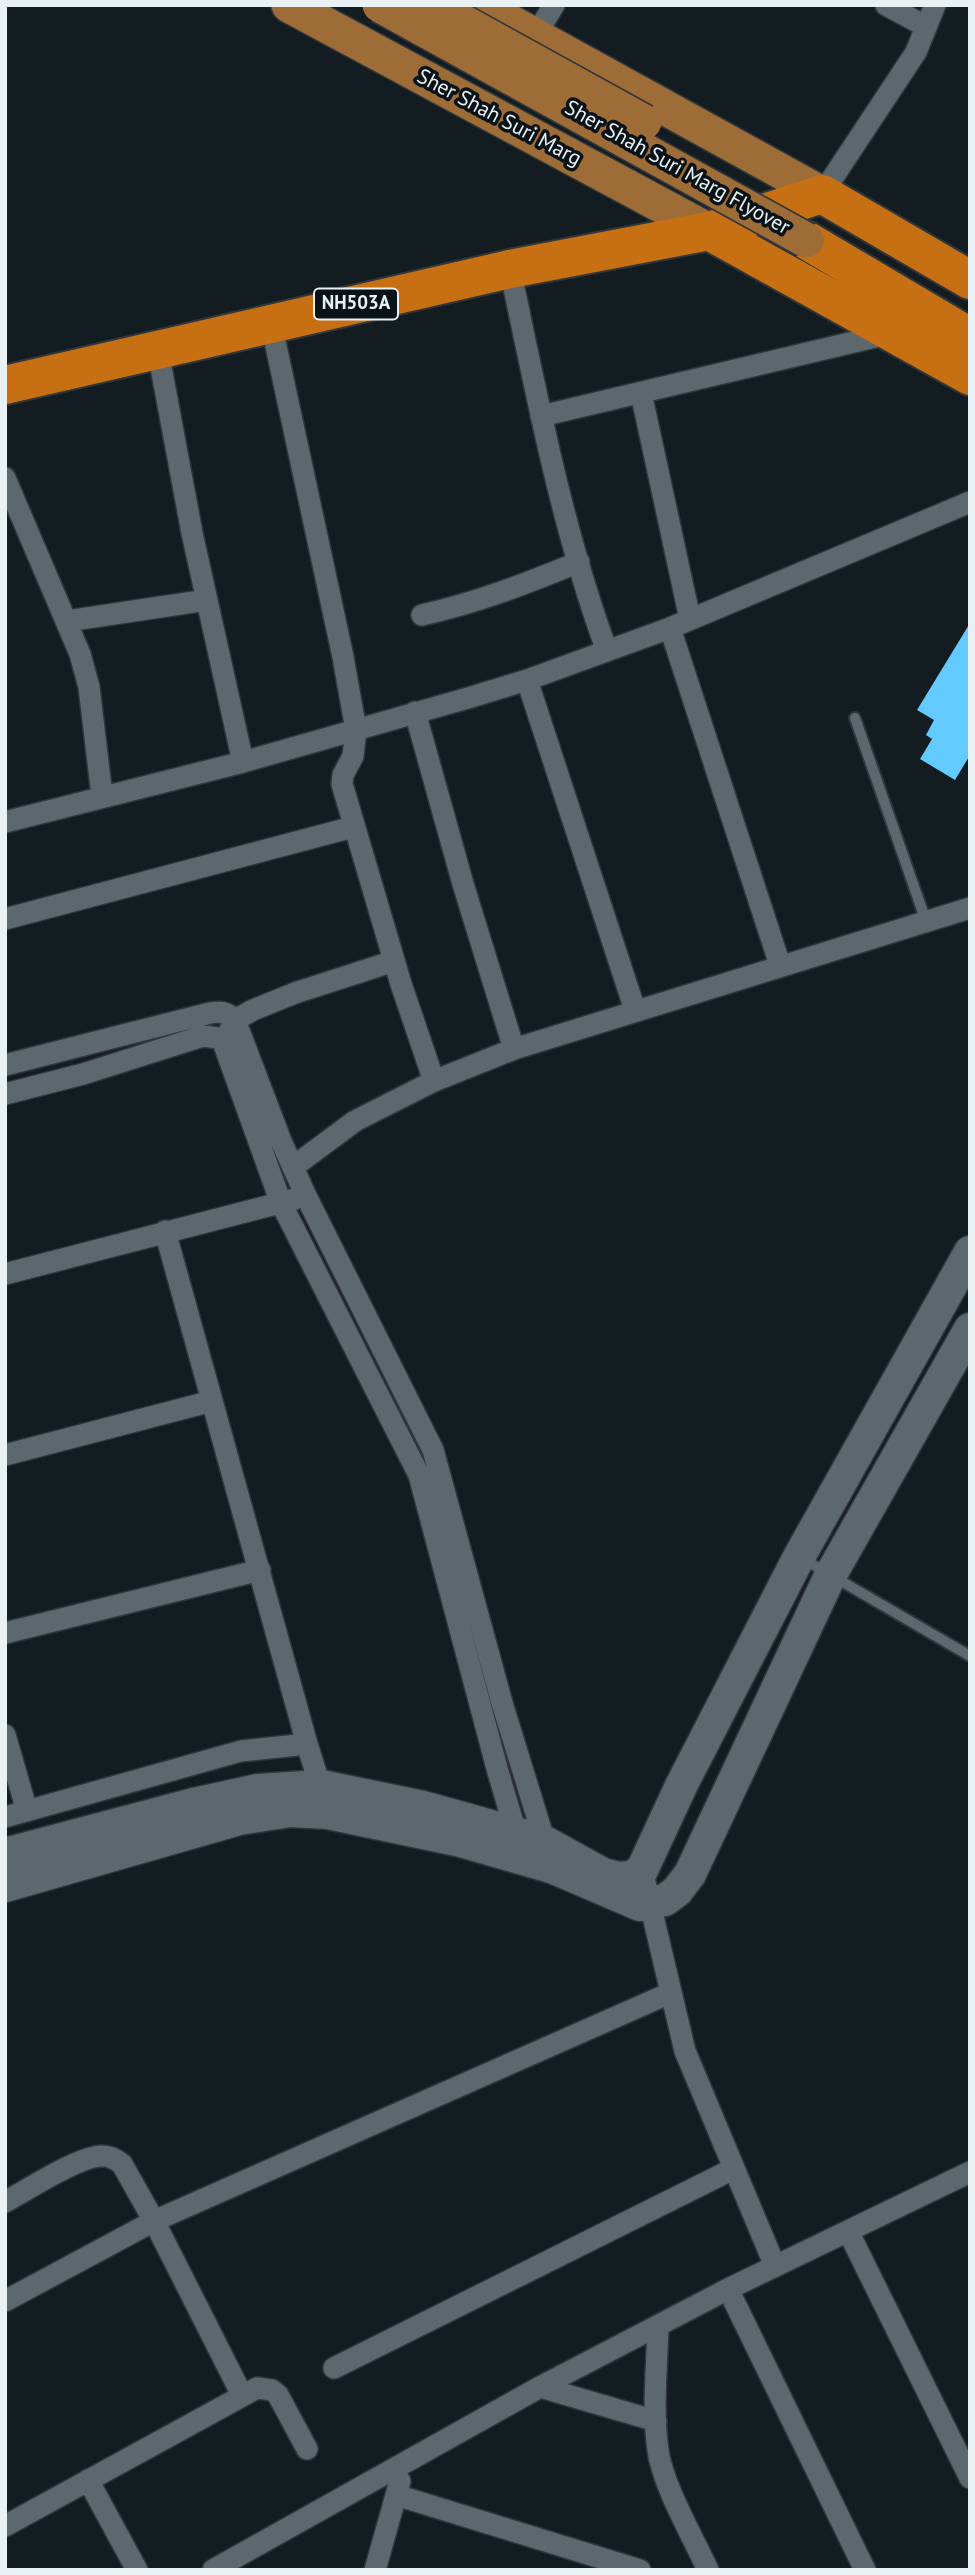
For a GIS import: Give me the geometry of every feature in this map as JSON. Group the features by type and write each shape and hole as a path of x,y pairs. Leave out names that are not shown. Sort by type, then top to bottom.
{"highway":[{"name":"NH503A","path":"5,385 510,269 709,231 815,217"},
{"path":"815,217 970,280"},
{"name":"Sher Shah Suri Marg Flyover","path":"815,217 970,309"},
{"name":"Sher Shah Suri Marg Flyover","path":"815,217 970,337"},
{"path":"709,231 970,376"}],"main road":[{"name":"Sher Shah Suri Marg","path":"289,5 709,231"},
{"name":"Sher Shah Suri Marg Flyover","path":"380,5 815,217"},
{"name":"Sher Shah Suri Marg Flyover","path":"432,5 815,217"},
{"path":"479,5 535,36 815,217"}],"street":[{"path":"535,36 554,5"},
{"path":"886,5 925,26"},
{"path":"815,217 916,52 935,5"},
{"path":"510,269 541,416 579,562 607,651"},
{"path":"271,323 343,657 356,730 353,756 343,775 342,784 394,961 434,1081"},
{"path":"541,416 892,333"},
{"path":"158,351 192,533 243,762"},
{"path":"641,393 690,619"},
{"path":"5,478 67,621 86,673 102,796"},
{"path":"5,822 243,762 527,680 670,628 970,502"},
{"path":"422,615 508,592 579,562"},
{"path":"67,621 207,600"},
{"path":"670,628 780,965"},
{"path":"527,680 635,1010"},
{"path":"415,712 463,884 514,1049"},
{"path":"5,919 353,827"},
{"path":"293,1167 355,1121 434,1081 514,1049 970,908"},
{"path":"223,1042 236,1020 295,993 394,961"},
{"path":"5,1065 210,1013 229,1014 236,1020 306,1196 433,1450 502,1703 535,1850"},
{"path":"5,1094 83,1074 204,1036 218,1038 223,1042 281,1203 419,1475 535,1850 640,1905 651,1905 665,1900 677,1891 690,1874 830,1576 970,1329"},
{"path":"5,1274 306,1196"},
{"path":"165,1231 324,1800"},
{"path":"5,1854 245,1793 423,1807 603,1874 618,1878 631,1877 642,1870 682,1784 799,1557 970,1252"},
{"path":"5,1455 212,1401"},
{"path":"5,1633 260,1570"},
{"path":"5,1735 27,1811"},
{"path":"5,1817 241,1751 307,1744"},
{"path":"5,1886 239,1819 290,1811 324,1800"},
{"path":"642,1870 685,2051 775,2266"},
{"path":"5,2301 154,2221 670,1993"},
{"path":"5,2202 84,2160 104,2156 115,2158 122,2164 154,2221 242,2395"},
{"path":"334,2368 733,2169"},
{"path":"213,2570 406,2460 728,2289 968,2177"},
{"path":"848,2231 970,2477"},
{"path":"728,2289 865,2570"},
{"path":"658,2326 656,2421 661,2465 708,2570"},
{"path":"540,2387 656,2421"},
{"path":"9,2516 88,2480 257,2388 272,2390 278,2395 307,2449"},
{"path":"375,2570 406,2460"},
{"path":"88,2480 137,2570"},
{"path":"396,2495 640,2570"}],"lane":[{"path":"855,718 926,921"},
{"path":"799,1557 970,1656"}],"building":[{"path":"970,623 970,755 955,780 920,759 932,739 926,735 934,720 917,710"}]}
